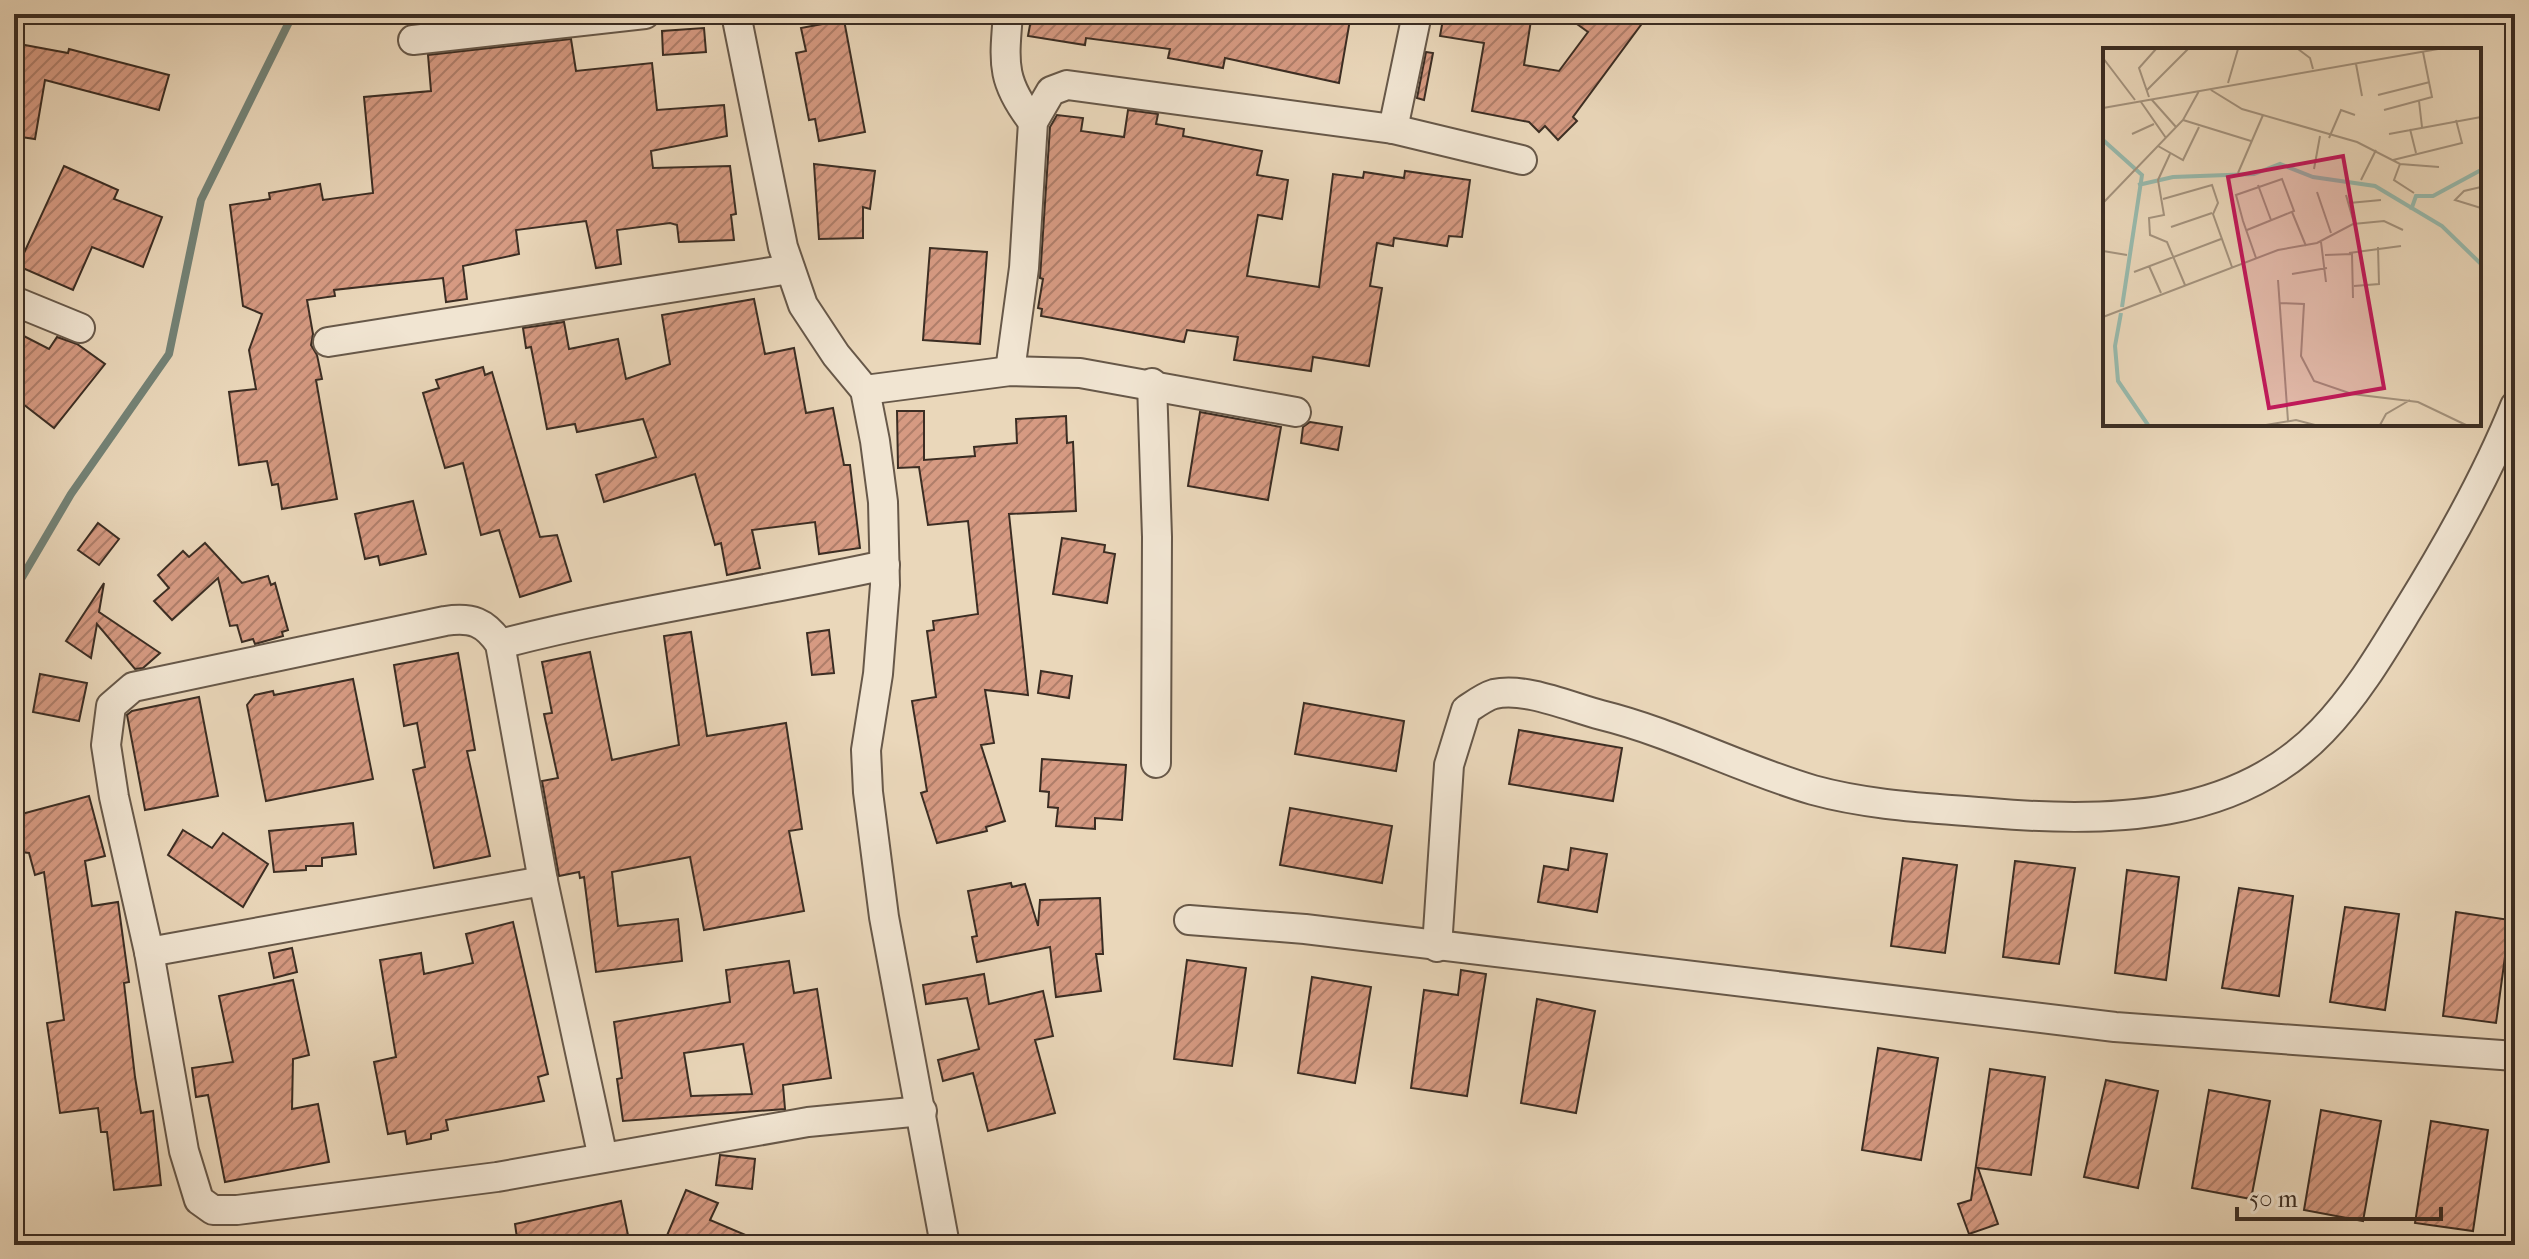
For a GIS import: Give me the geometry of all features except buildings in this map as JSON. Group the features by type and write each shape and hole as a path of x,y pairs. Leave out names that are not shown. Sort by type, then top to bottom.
{"street":[{"path":"413,40 505,21 645,14"},
{"path":"736,14 790,269 803,305 836,355 865,390 883,502 885,565 878,674 866,750 868,792 884,917 945,1245"},
{"path":"1008,14 1007,80 1012,96 1033,122"},
{"path":"1393,129 1417,14"},
{"path":"1010,371 1024,268 1033,122 1051,91 1067,85 1393,129 1522,160"},
{"path":"328,342 790,269"},
{"path":"14,301 80,328"},
{"path":"865,390 1010,371 1080,373 1152,383 1296,412"},
{"path":"1152,383 1157,537 1156,763"},
{"path":"1437,947 1449,765 1466,710 1495,694 1531,696 1635,723 1812,789 1900,806 2034,817 2129,817 2226,794 2255,782 2281,767 2322,731 2368,673 2453,537 2515,406"},
{"path":"500,644 572,625 885,565"},
{"path":"603,1158 543,881 500,644 487,625 461,618 133,687 122,694 111,706 106,745 114,797 149,952 193,1186 199,1200 213,1210 237,1210 497,1177 808,1122 922,1111"},
{"path":"149,952 543,881"},
{"path":"1189,920 1305,929 2115,1027 2515,1056"}],"waterway":[{"path":"14,591 71,494 169,354 201,200 293,14"},
{"path":"14,966 18,973 14,989"}]}
